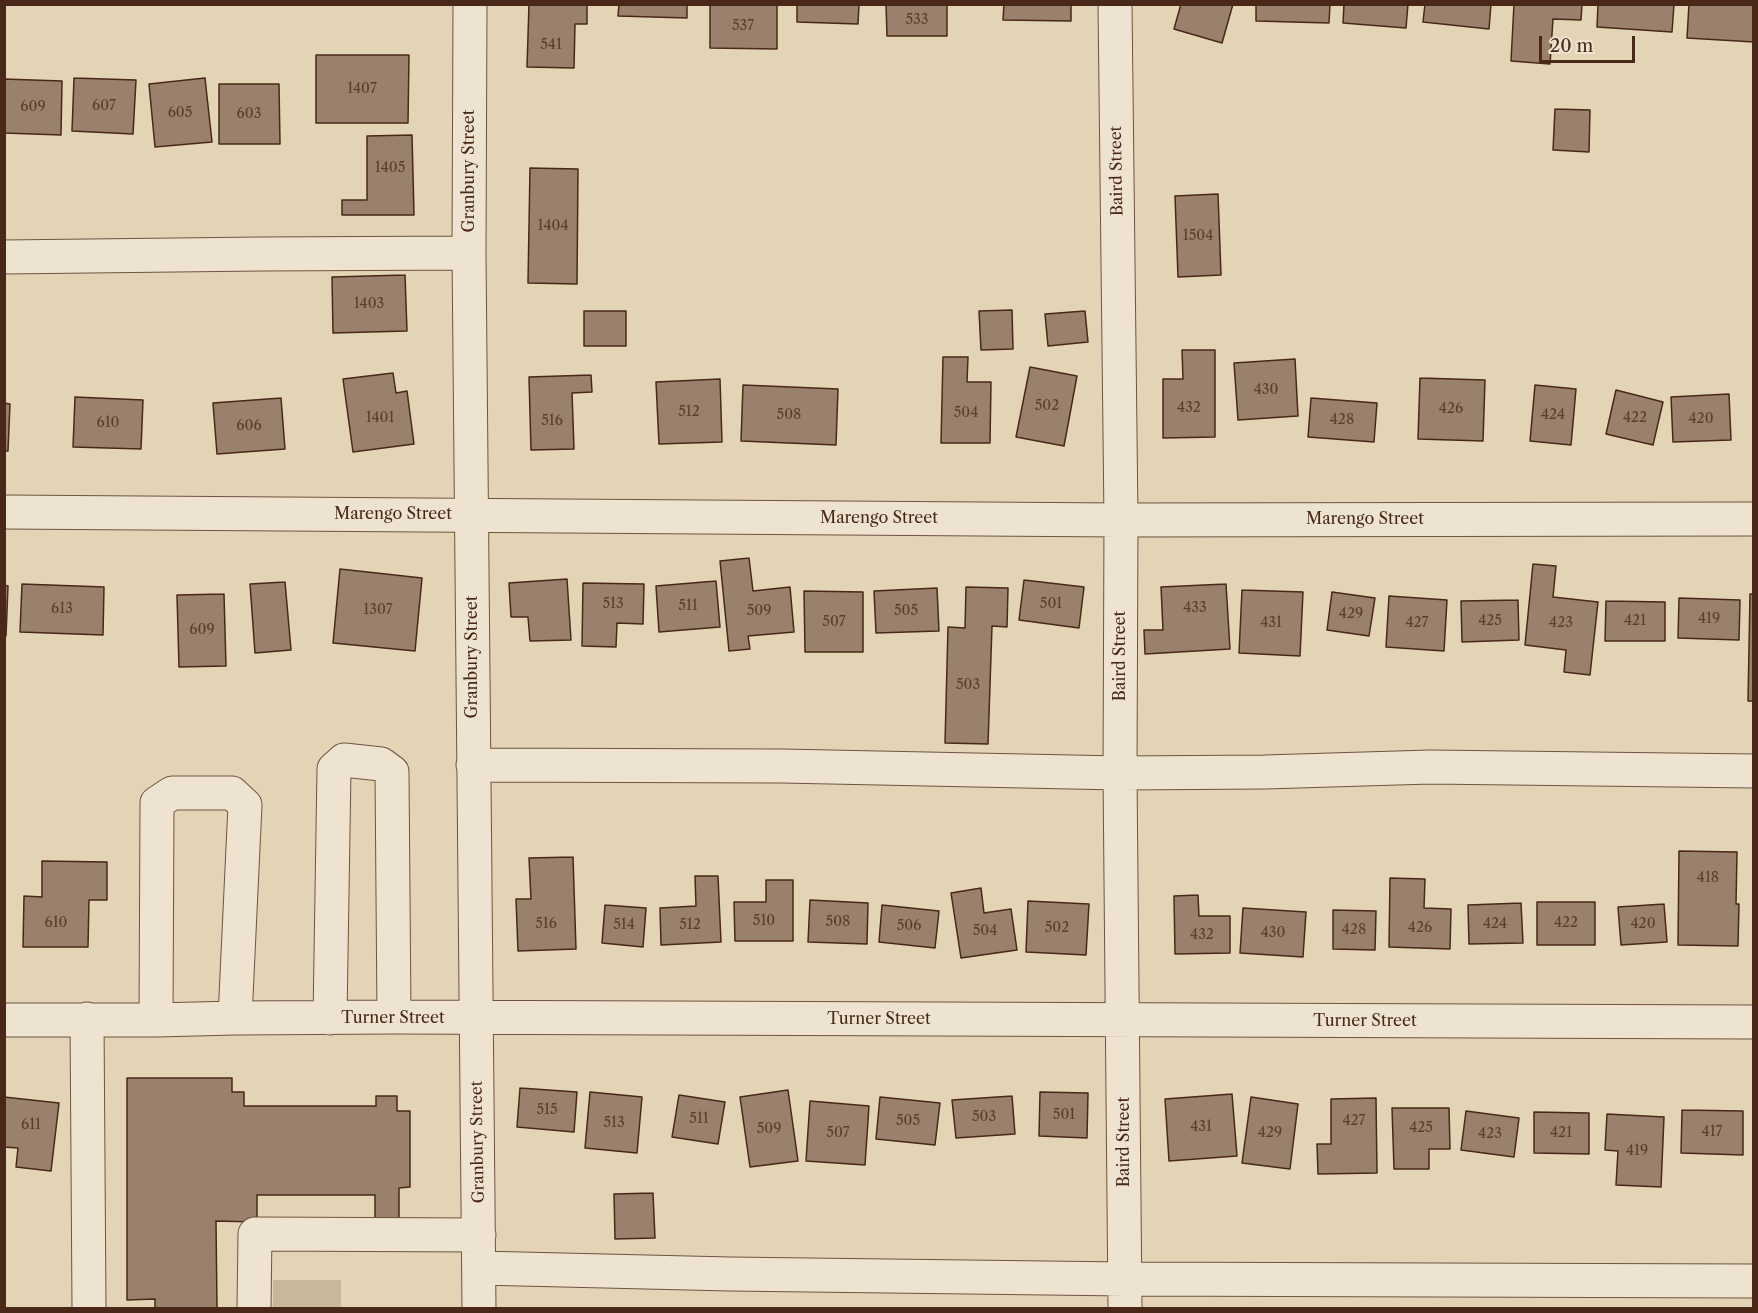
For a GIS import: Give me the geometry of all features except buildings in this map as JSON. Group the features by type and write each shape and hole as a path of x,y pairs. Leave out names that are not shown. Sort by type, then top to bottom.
{"street":[{"name":"Granbury Street","path":"470,4 469,253 479,1308"},
{"name":"Baird Street","path":"1115,4 1121,520 1120,773 1125,1294"},
{"path":"4,258 469,253"},
{"name":"Marengo Street","path":"4,512 1121,520 1754,519"},
{"path":"330,1018 334,769 344,760 381,764 392,772 394,1017"},
{"path":"473,765 782,765 1120,773 1430,767 1754,771"},
{"path":"156,1020 157,803 172,793 232,793 245,805 235,1018"},
{"name":"Turner Street","path":"4,1020 476,1017 1754,1023"},
{"path":"87,1019 89,1308"},
{"path":"254,1308 255,1233 479,1235"},
{"path":"479,1268 730,1274 1125,1294 1754,1281"}],"shaded area":[{"path":"273,1280 341,1280 341,1308 273,1308"}]}
